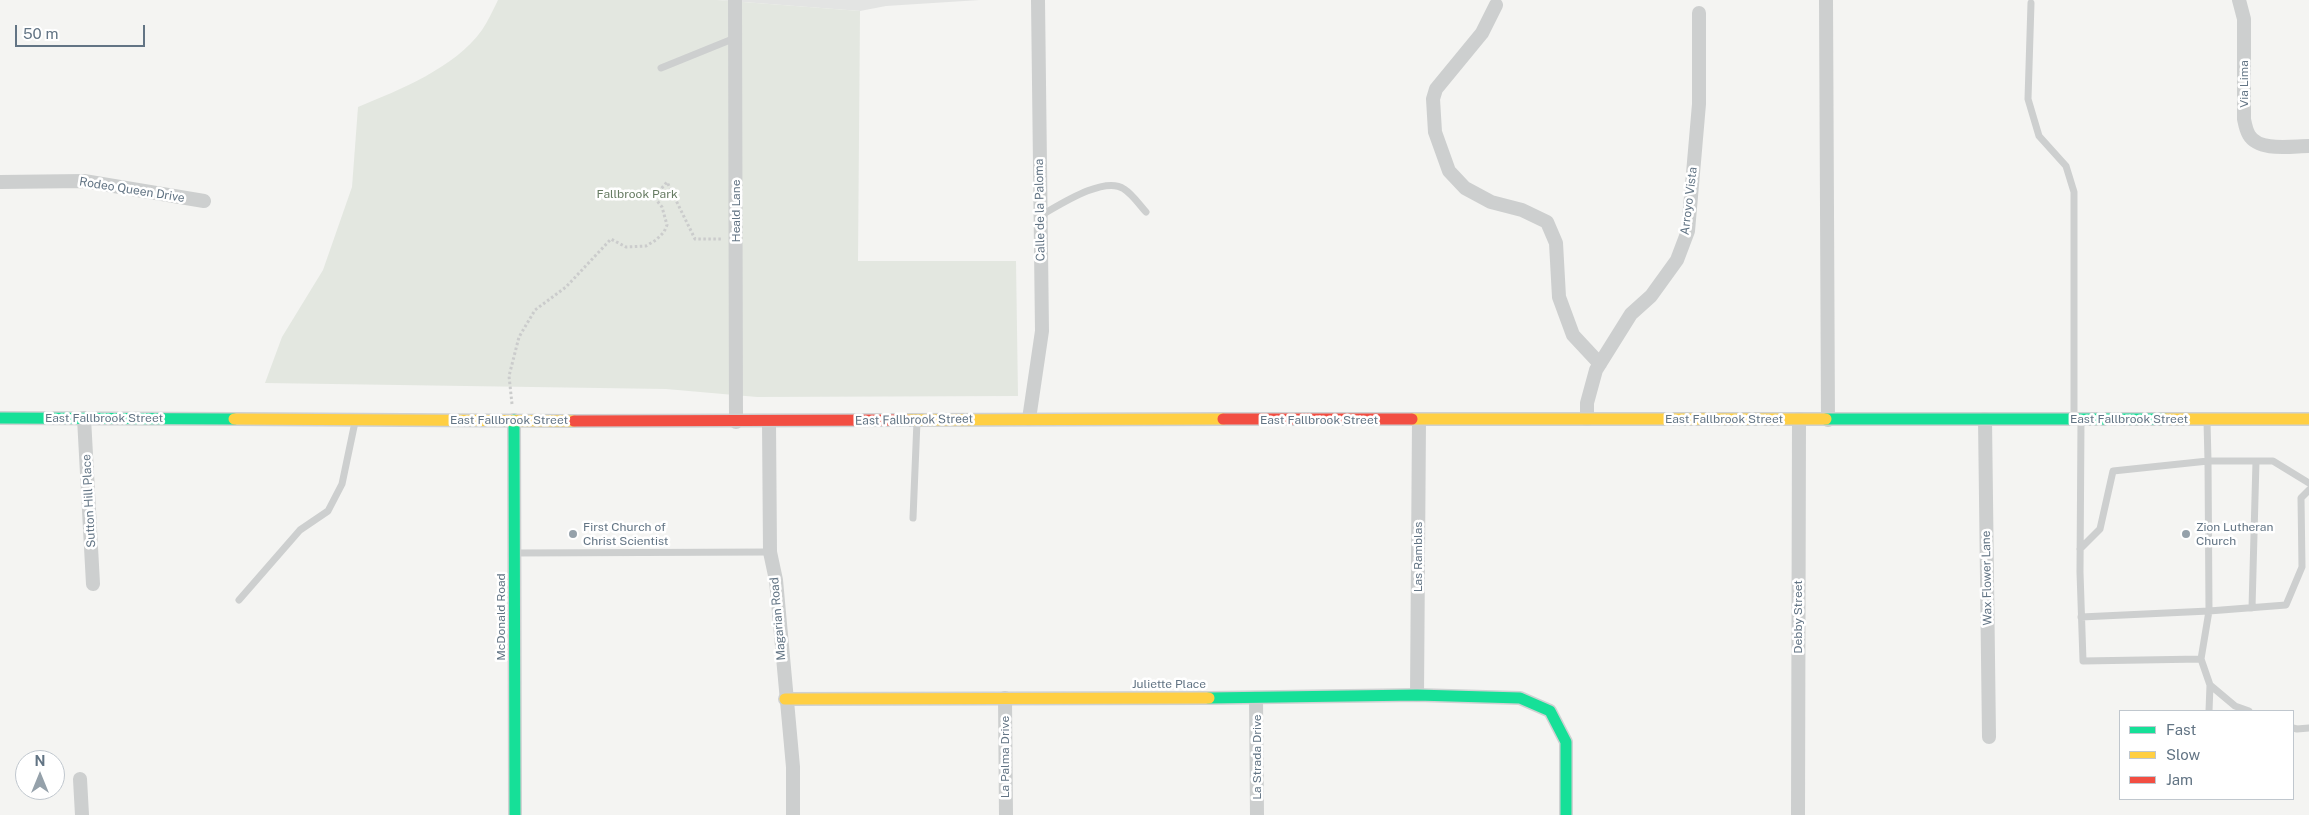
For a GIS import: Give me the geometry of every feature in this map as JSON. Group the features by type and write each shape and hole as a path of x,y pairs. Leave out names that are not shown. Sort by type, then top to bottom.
{"main road":[{"name":"East Fallbrook Street","path":"0,418 736,422 1029,419 2309,419"},
{"name":"McDonald Road","path":"514,420 515,815"},
{"name":"Juliette Place","path":"785,699 1256,698 1417,695 1520,698 1550,711 1566,742 1566,815"}],"street":[{"name":"Heald Lane","path":"735,0 736,422"},
{"name":"Calle de la Paloma","path":"1029,419 1042,331 1038,0"},
{"path":"1826,0 1828,420"},
{"name":"Via Lima","path":"2239,0 2244,19 2244,119 2249,135 2257,142 2268,146 2309,146"},
{"path":"1496,6 1482,33 1436,89 1433,99 1435,132 1448,171 1465,188 1491,202 1522,210 1546,222 1556,243 1559,297 1573,335 1600,364"},
{"name":"Arroyo Vista","path":"1587,419 1587,403 1596,370 1631,314 1651,296 1677,260 1688,231 1699,104 1699,13"},
{"name":"Rodeo Queen Drive","path":"0,182 84,181 204,201"},
{"name":"Sutton Hill Place","path":"84,418 93,584"},
{"name":"Debby Street","path":"1798,815 1799,419"},
{"name":"Wax Flower Lane","path":"1985,419 1989,736"},
{"name":"Las Ramblas","path":"1417,695 1418,420"},
{"name":"Magarian Road","path":"769,422 770,552 776,580 785,699 793,767 793,815"},
{"name":"La Palma Drive","path":"1005,698 1006,815"},
{"name":"La Strada Drive","path":"1256,698 1257,815"},
{"path":"80,780 82,815"}],"lane":[{"path":"2031,3 2028,99 2039,136 2066,166 2074,192 2083,661 2201,659"},
{"path":"661,68 735,38"},
{"path":"1040,217 1087,191 1109,185 1117,185 1125,189 1146,212"},
{"path":"239,600 300,530 328,511 342,484 356,419"},
{"path":"2207,419 2209,611 2201,659 2210,685 2209,710"},
{"path":"913,518 918,420"},
{"path":"2080,549 2100,529 2113,471 2208,461 2273,461 2309,483"},
{"path":"2252,608 2256,461"},
{"path":"2082,617 2286,605 2302,567 2301,498 2309,490"},
{"path":"514,553 770,552"},
{"path":"2210,685 2235,706 2246,710"},
{"path":"2294,728 2309,728"}],"path":[{"path":"514,420 509,376 519,337 535,310 566,287 611,239 626,247 646,246 656,240 664,232 667,225 662,207 654,197 667,182 695,239 736,238"}],"shaded area":[{"path":"717,0 980,0 886,6 860,11"}],"green space":[{"name":"Fallbrook Park","path":"498,0 717,0 860,11 858,261 1016,261 1018,396 757,397 666,389 265,383 282,337 323,270 352,187 358,107 408,85 442,67 457,56 471,44 482,30"}],"traffic: fast":[{"path":"0,418 234,419"},
{"path":"1826,419 2165,419"},
{"path":"514,420 515,815"},
{"path":"1209,698 1417,695 1520,698 1550,711 1566,742 1566,815"}],"traffic: slow":[{"path":"234,419 574,421"},
{"path":"906,420 1223,419"},
{"path":"1412,419 1826,419"},
{"path":"2165,419 2309,419"},
{"path":"785,699 1209,698"}],"traffic: jam":[{"path":"1223,419 1412,419"},
{"path":"574,421 906,420"}],"place":[{"name":"First Church of Christ Scientist","path":"573,534"},
{"name":"Zion Lutheran Church","path":"2186,534"}]}
